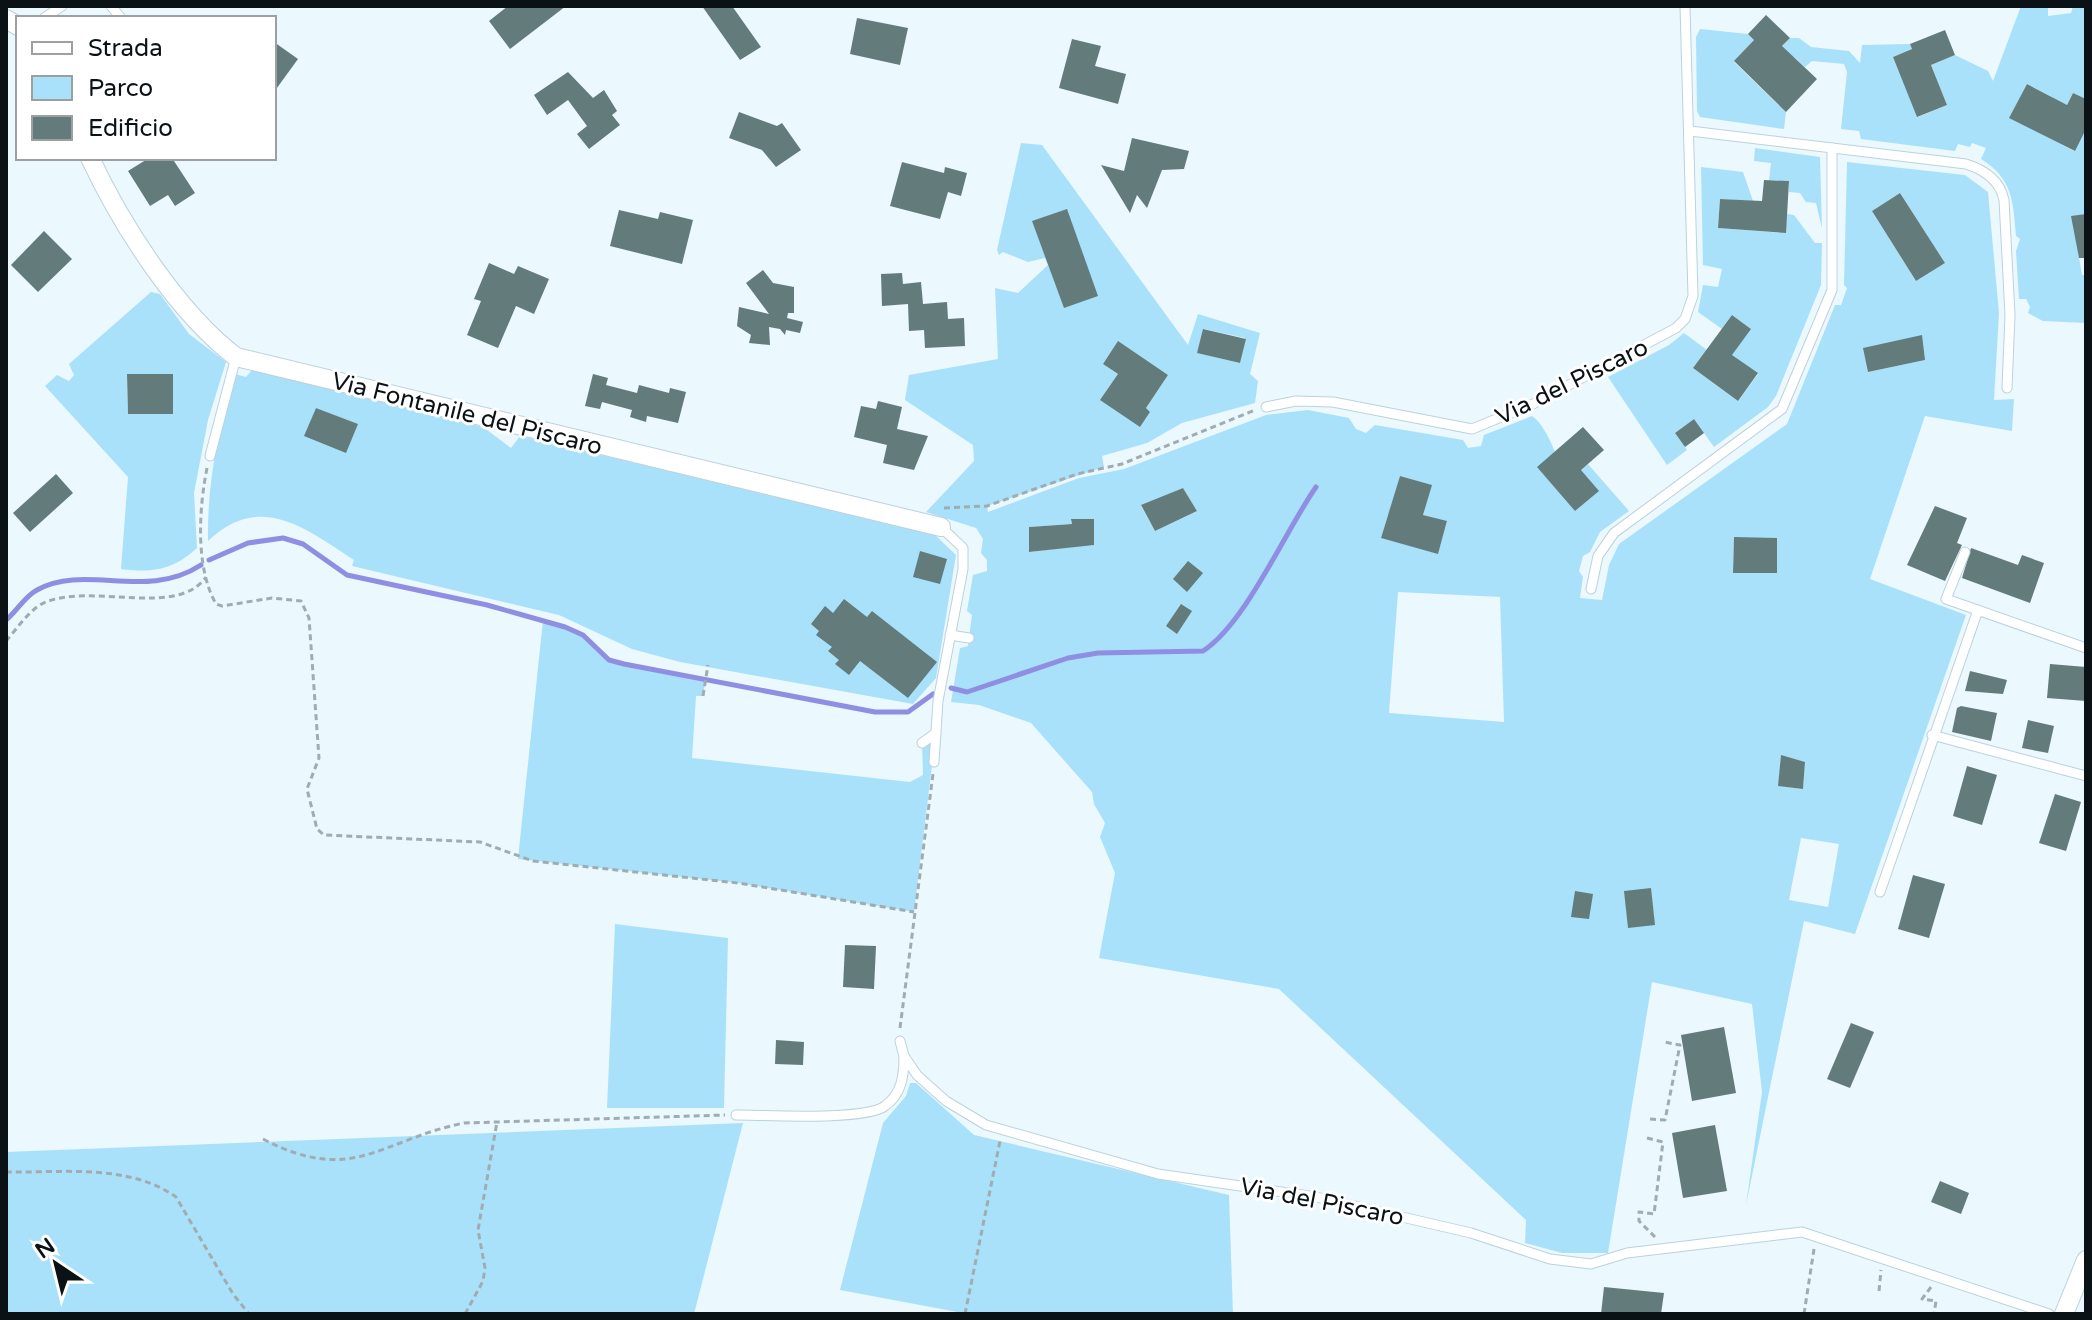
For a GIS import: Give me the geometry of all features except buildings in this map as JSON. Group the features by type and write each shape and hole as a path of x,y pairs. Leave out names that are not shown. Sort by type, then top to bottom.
{"street":[{"name":"Via Fontanile del Piscaro","path":"91,160 168,286 210,337 236,357 933,525"},
{"path":"2064,1314 2086,1260"}],"lane":[{"name":"Via del Piscaro","path":"1266,407 1296,401 1333,402 1472,429 1533,404 1664,336 1685,319 1693,296 1685,6"},
{"path":"1690,131 1966,164 1986,172 1999,186 2004,200 2010,315 2007,388"},
{"path":"1591,589 1598,556 1614,533 1782,409 1832,290 1832,148"},
{"path":"210,456 236,357"},
{"path":"933,525 963,548 938,701 934,762"},
{"path":"1965,552 1946,599 2086,648"},
{"path":"1880,892 1932,735 1978,610"},
{"path":"950,635 969,638"},
{"path":"922,743 936,733"},
{"path":"1932,735 2086,776"},
{"name":"Via del Piscaro","path":"900,1041 904,1056 917,1075 946,1101 1002,1131 1158,1174 1316,1197 1471,1233 1563,1260 1591,1264 1627,1253 1802,1232 2049,1314"},
{"path":"736,1115 851,1114 879,1110 899,1089 904,1056"}],"path":[{"path":"933,525 941,509 987,506 1077,474 1122,464 1266,407"},
{"path":"210,456 202,493 206,577 212,597 222,606 287,598 301,601 306,608 319,758 307,789 317,829 324,835 480,842 533,861 738,883 914,912"},
{"path":"6,641 34,610 47,601 106,594 169,599 191,592 206,577"},
{"path":"703,696 708,665"},
{"path":"900,1041 899,1020 934,762"},
{"path":"1650,1119 1665,1120 1680,1045 1664,1042"},
{"path":"263,1139 294,1155 350,1159 370,1156 435,1129 480,1123 736,1115"},
{"path":"465,1314 483,1281 485,1268 478,1230 497,1122"},
{"path":"965,1314 1002,1131"},
{"path":"1647,1138 1663,1142 1654,1214 1639,1212 1639,1221 1648,1233 1660,1239"},
{"path":"6,1172 116,1173 165,1189 176,1197 233,1294 249,1314"},
{"path":"1804,1314 1814,1245 1827,1250"},
{"path":"1879,1291 1881,1267"},
{"path":"1933,1286 1922,1299 1936,1301 1934,1314"}],"green space":[{"path":"2021,6 2048,6 2048,16 2071,13 2073,6 2086,6 2086,99 2073,93 2060,118 2052,97 2027,84 2010,117 2074,151 2086,129 2086,214 2072,217 2082,275 2086,275 2086,323 2043,321 2028,313 2030,307 2026,299 2019,299 2016,251 2020,239 2016,236 2012,202 2000,175 1981,159 1986,148 1972,143 1970,147 1958,144 1955,151 1861,139 1859,131 1841,129 1847,72 1844,64 1812,61 1805,67 1794,57 1783,68 1772,57 1790,38 1799,38 1811,47 1849,51 1860,63 1862,45 1910,44 1912,49 1893,57 1918,117 1947,105 1931,65 1955,55 1988,71 1993,81"},
{"path":"1700,29 1748,34 1754,40 1734,62 1786,112 1784,129 1700,117 1697,111 1696,37"},
{"path":"1021,143 1042,145 1188,345 1198,314 1260,333 1250,374 1258,381 1255,403 1182,423 1147,443 1102,456 1104,467 987,506 988,512 1079,478 1124,469 1266,415 1308,410 1349,418 1356,429 1366,433 1375,425 1463,440 1468,448 1481,446 1484,435 1532,416 1552,445 1575,511 1598,491 1581,470 1588,464 1629,511 1600,532 1590,552 1583,556 1579,571 1583,577 1580,598 1602,600 1609,565 1619,544 1787,424 1835,305 1841,305 1847,288 1844,285 1847,162 1965,175 1988,192 1999,313 1994,400 2014,399 2012,431 1925,416 1870,579 1966,615 1855,934 1804,921 1746,1205 1762,1092 1752,1004 1652,982 1608,1253 1562,1253 1525,1243 1526,1220 1279,989 1099,958 1115,873 1100,837 1105,823 1094,804 1092,792 1031,723 979,705 951,702 960,648 968,646 972,615 967,611 973,575 987,571 987,560 981,553 983,539 976,528 926,512 974,461 973,445 905,400 909,375 998,359 995,288 1018,293 1048,265 1045,258 1028,262 1003,252 999,255 997,250","holes":["1900,193 1945,263 1916,281 1872,211","1204,329 1245,338 1240,363 1198,353","1118,342 1168,375 1146,408 1150,412 1140,427 1119,375 1103,364","1864,348 1925,360 1868,372","1400,476 1431,485 1423,515 1447,522 1438,553 1381,538 1388,515 1394,516 1393,502","1183,488 1197,511 1155,531 1141,506","1071,520 1094,544 1030,552 1029,527 1072,524","1734,538 1777,538 1777,572 1733,573","1398,592 1500,597 1504,722 1389,713","1781,756 1805,762 1803,789 1779,786","1801,838 1839,844 1828,907 1789,900"]},
{"path":"1755,148 1820,157 1822,228 1816,203 1806,202 1800,193 1789,192 1789,181 1769,180 1771,163 1754,161"},
{"path":"1701,167 1743,172 1753,201 1720,199 1718,228 1785,233 1787,214 1794,215 1815,243 1822,243 1821,285 1776,396 1768,407 1714,447 1694,419 1675,433 1687,450 1667,465 1608,377 1669,345 1684,333 1707,350 1693,368 1738,401 1758,374 1732,355 1750,328 1732,315 1722,329 1698,312 1703,285 1718,287 1722,269 1703,265"},
{"path":"151,292 160,294 189,334 226,362 208,420 194,493 197,548 180,561 153,570 121,569 128,477 45,386 57,375 69,381 74,375 69,364","holes":["127,374 172,374 173,414 128,414"]},
{"path":"252,370 483,427 511,448 520,436 934,534 956,555 936,678 913,704 680,662 632,649 559,615 352,566 354,560 300,527 282,520 264,517 246,519 227,526 208,541 212,477 223,416 235,374 246,377","holes":["316,408 357,424 305,436"]},
{"path":"543,620 583,635 610,660 706,678 703,696 696,696 692,758 910,782 923,775 922,743 936,733 914,912 738,883 518,859"},
{"path":"615,924 728,938 724,1108 607,1108"},
{"path":"910,1083 916,1083 974,1135 1229,1195 1233,1314 968,1314 840,1290 883,1123 906,1096"},
{"path":"743,1123 694,1314 6,1314 6,1152"}],"waterway":[{"path":"951,688 967,692 1068,658 1098,653 1203,651 1219,638 1249,599 1316,487"},
{"path":"209,560 248,543 283,538 303,544 347,575 487,605 565,627 583,635 609,660 624,664 875,712 908,712 933,694"},
{"path":"6,620 37,590 56,583 75,580 159,580 201,565"}]}
